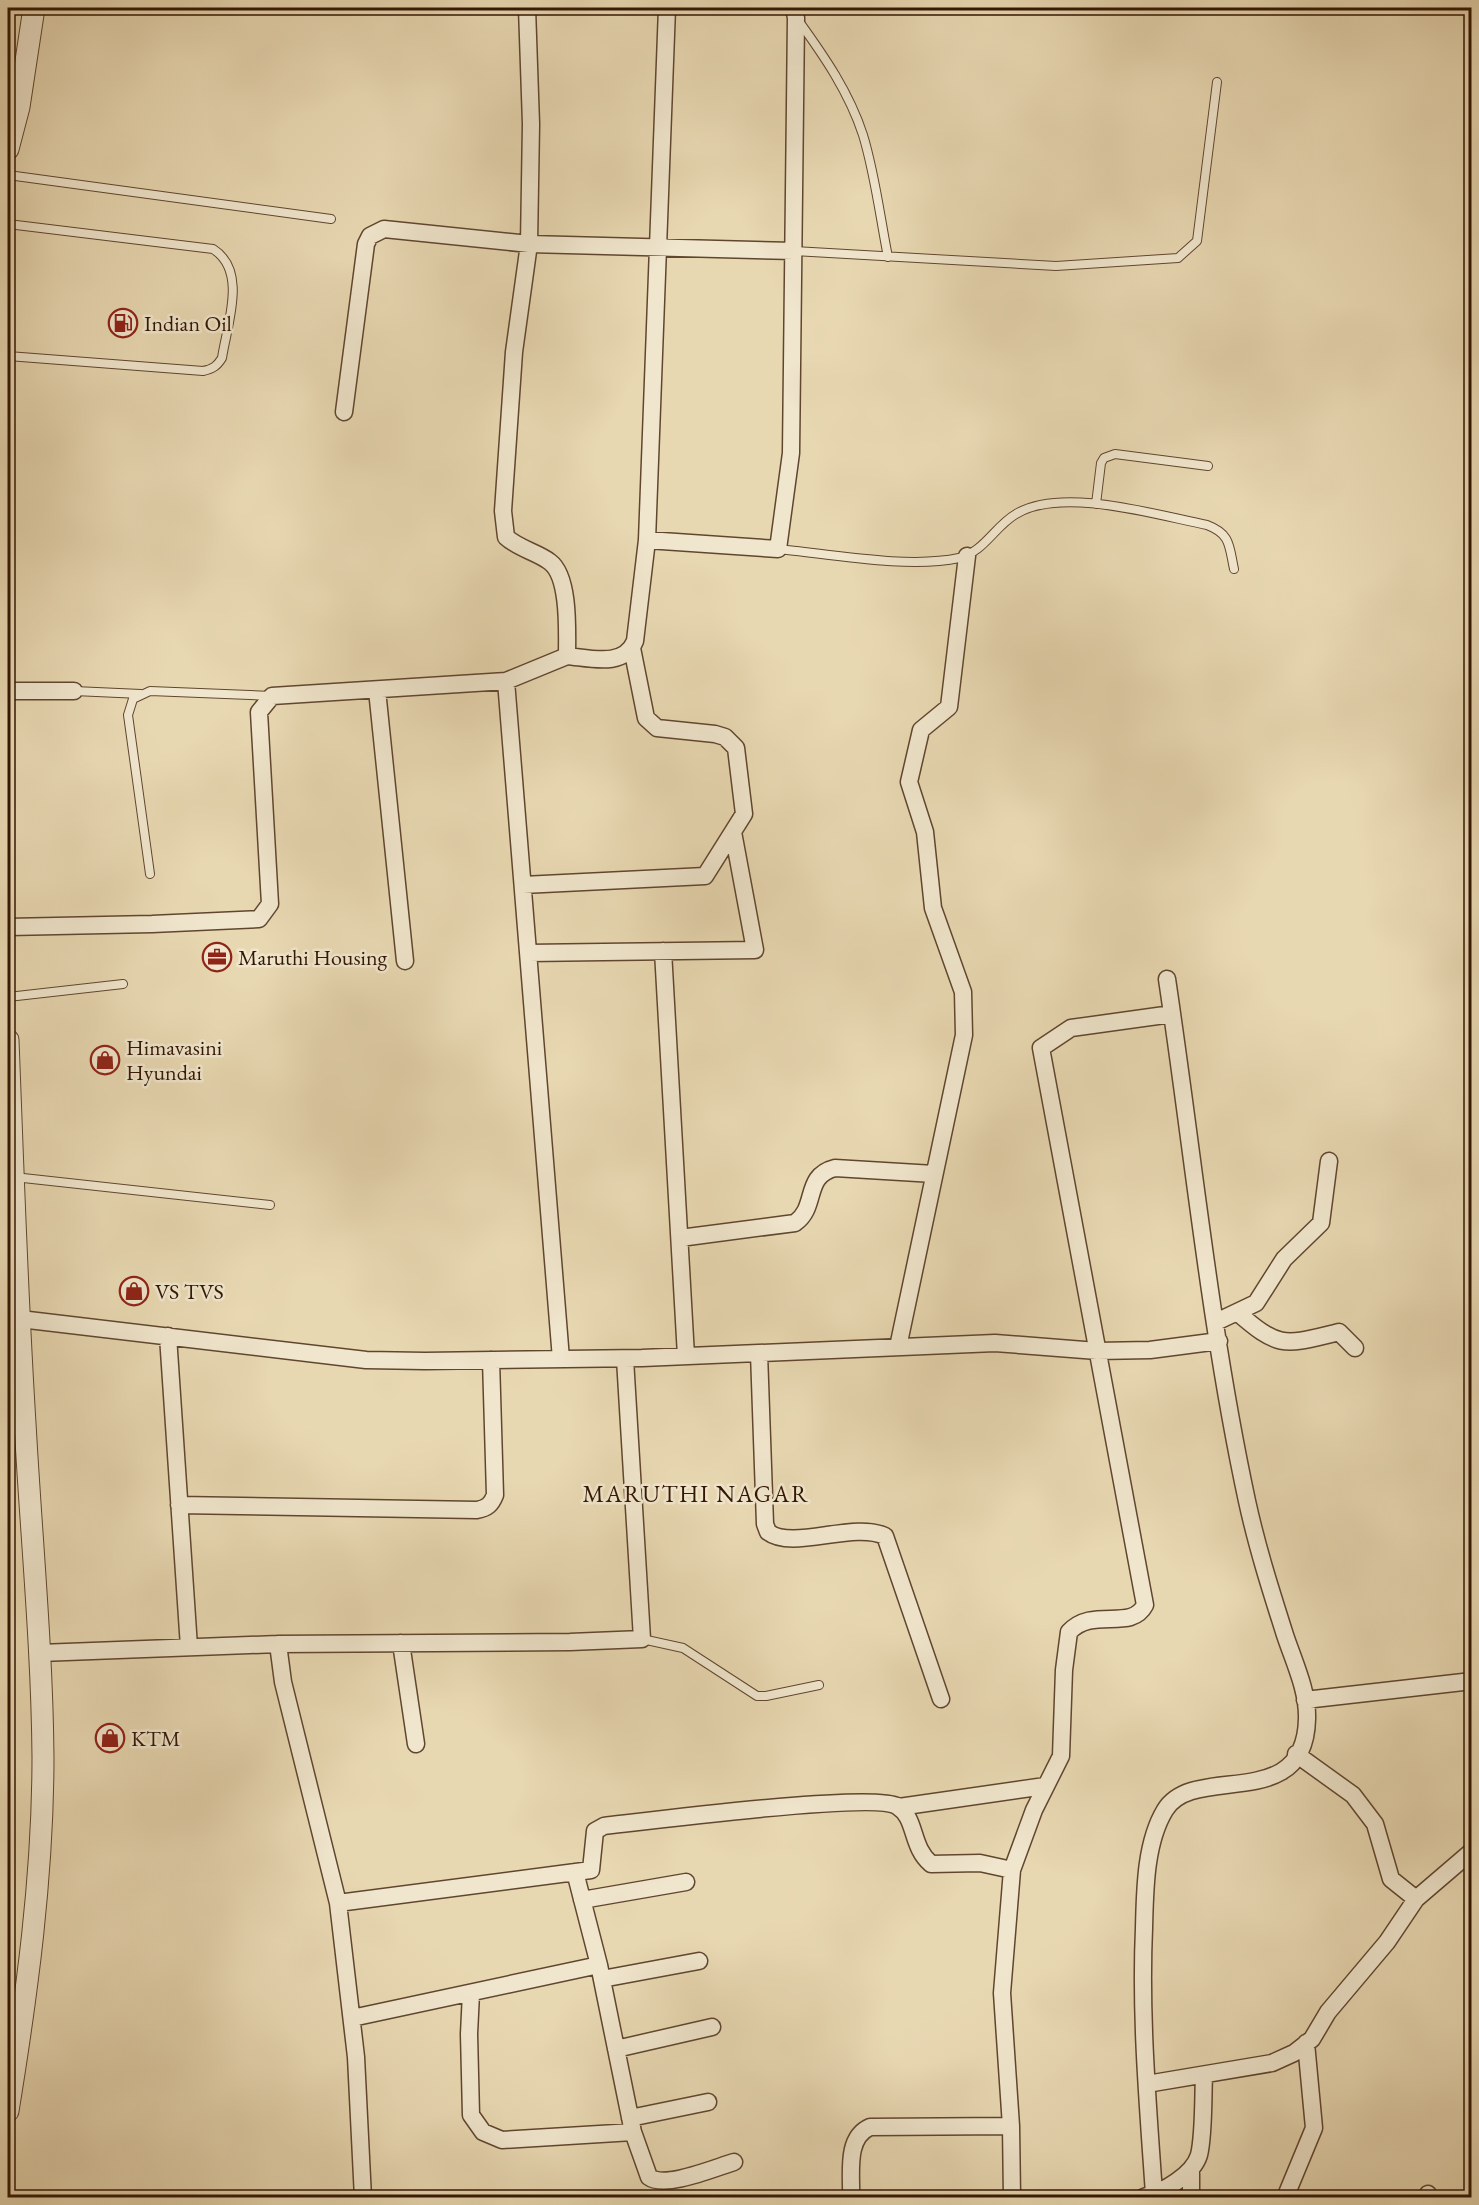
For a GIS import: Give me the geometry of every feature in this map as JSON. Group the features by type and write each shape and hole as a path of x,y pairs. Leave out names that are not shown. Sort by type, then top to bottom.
{"street":[{"path":"8,149 19,107 34,8"},
{"path":"527,8 531,124 529,244 514,352 502,511 506,537 517,547 548,561 558,570 567,627 567,656"},
{"path":"523,885 705,876 744,814 736,748 725,737 715,734 657,728 651,725 646,718 632,648 647,540 667,8"},
{"path":"647,540 778,549 791,453 795,13"},
{"path":"344,412 366,244 370,236 384,230 529,244 794,251"},
{"path":"898,1347 964,1035 966,1010 963,992 933,908 925,832 909,782 921,730 949,707 967,556"},
{"path":"8,927 260,919 270,904 259,712 272,696 506,681 567,656 605,660 618,658 632,648"},
{"path":"506,681 561,1359"},
{"path":"377,690 405,961"},
{"path":"8,691 74,691"},
{"path":"528,953 755,950 733,832"},
{"path":"663,951 686,1356"},
{"path":"1167,979 1219,1341 1258,1552 1305,1700 1307,1718 1305,1736 1296,1754 1288,1766 1272,1778 1182,1795 1163,1812 1149,1859 1145,1884 1141,1990 1147,2084 1148,2196 1191,2171"},
{"path":"1012,2198 1011,2126 1002,1993 1012,1870 1045,1786 1061,1756 1065,1670 1070,1632 1085,1620 1128,1618 1142,1610 1145,1605 1041,1048 1071,1028 1172,1014"},
{"path":"8,1040 20,1318 40,1653 43,1758 39,1868 27,1991 8,2111"},
{"path":"1216,1322 1256,1303 1284,1259 1321,1223 1329,1161"},
{"path":"680,1238 795,1223 805,1212 817,1178 822,1172 835,1168 934,1174"},
{"path":"1237,1312 1264,1336 1293,1343 1339,1332 1355,1348"},
{"path":"20,1318 366,1360 625,1359 995,1343 1097,1351 1150,1350 1219,1341"},
{"path":"168,1336 189,1647"},
{"path":"759,1353 765,1524 768,1532 783,1539 865,1531 885,1536 941,1699"},
{"path":"40,1653 278,1644 570,1642 642,1639 625,1359"},
{"path":"179,1505 477,1510 486,1508 492,1504 495,1495 491,1360"},
{"path":"401,1643 416,1744"},
{"path":"278,1644 283,1682 338,1903 352,2018 363,2198"},
{"path":"1305,1700 1472,1681"},
{"path":"1296,1754 1353,1795 1375,1824 1390,1879 1416,1899"},
{"path":"899,1807 1045,1786"},
{"path":"338,1903 591,1870 595,1831 604,1826 818,1804 888,1802 899,1807 910,1820 916,1846 931,1864 980,1863 1012,1870"},
{"path":"1147,2084 1272,2063 1294,2053 1306,2043 1328,2012 1387,1942 1416,1899 1472,1851"},
{"path":"575,1872 601,1972 632,2125 649,2177 654,2181 669,2181 734,2162"},
{"path":"582,1900 686,1882"},
{"path":"352,2018 471,1993 601,1972 699,1961"},
{"path":"471,1993 469,2034 471,2115 483,2132 502,2140 632,2125 708,2102"},
{"path":"616,2049 712,2027"},
{"path":"1285,2198 1314,2128 1306,2043"},
{"path":"1191,2198 1191,2171 1199,2155 1204,2075"},
{"path":"851,2198 852,2149 860,2133 870,2127 1011,2126"}],"lane":[{"path":"795,13 825,56 846,94 863,136 888,257"},
{"path":"794,251 1056,266 1178,258 1197,241 1217,82"},
{"path":"8,175 331,219"},
{"path":"8,224 213,249 230,265 233,285 222,358 218,365 211,369 203,371 8,356"},
{"path":"1096,504 1101,463 1108,455 1208,466"},
{"path":"778,549 901,560 949,559 967,556 1014,514 1032,507 1064,501 1096,504 1208,525 1220,530 1227,537 1234,569"},
{"path":"74,691 272,696"},
{"path":"141,694 133,699 128,715 150,874"},
{"path":"8,997 123,984"},
{"path":"14,1177 270,1205"},
{"path":"642,1639 683,1647 757,1695 766,1696 819,1684"}],"place":[{"name":"Indian Oil","path":"123,323"},
{"name":"Maruthi Housing","path":"217,957"},
{"name":"Himavasini Hyundai","path":"105,1060"},
{"name":"VS TVS","path":"134,1291"},
{"name":"KTM","path":"110,1738"}],"district":[{"name":"MARUTHI NAGAR","path":"696,1493"}]}
